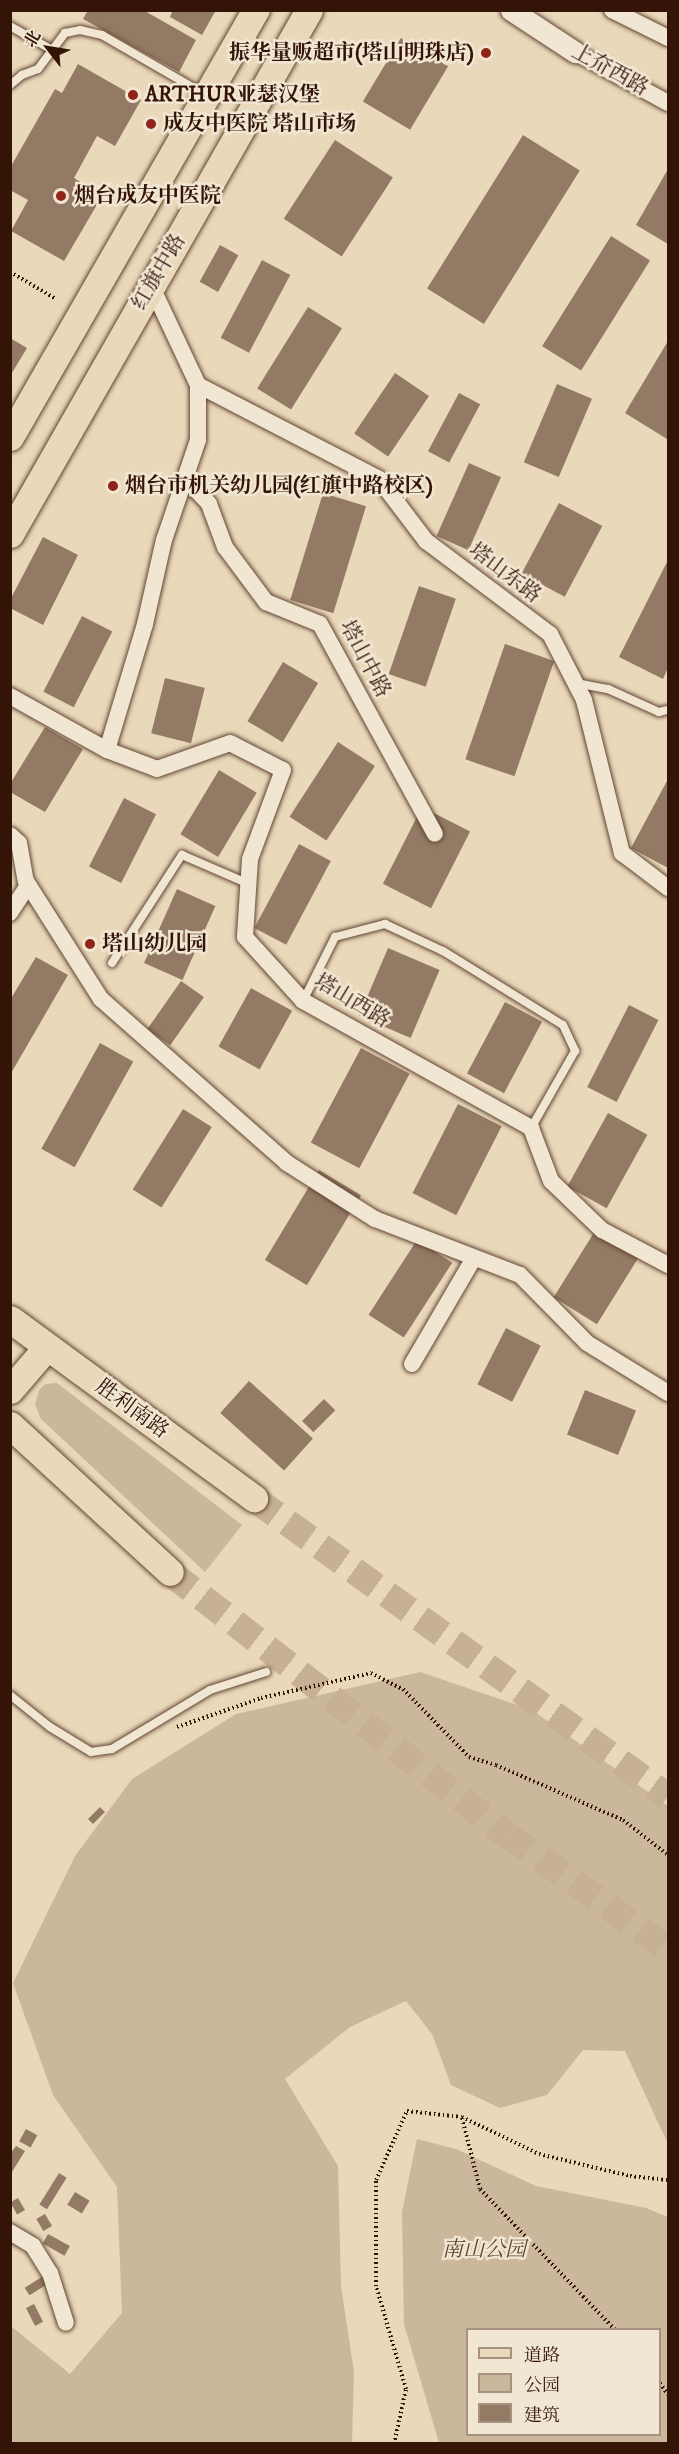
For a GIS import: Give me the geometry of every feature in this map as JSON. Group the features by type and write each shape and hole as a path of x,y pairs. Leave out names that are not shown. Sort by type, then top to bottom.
{"main road":[{"path":"10,436 256,10"},
{"name":"红旗中路","path":"10,534 309,10"},
{"name":"胜利南路","path":"10,1319 254,1498"},
{"path":"10,1390 47,1347"},
{"path":"10,1425 170,1572"}],"street":[{"name":"上夼西路","path":"493,10 552,38"},
{"name":"上夼西路","path":"511,10 575,52 669,103"},
{"path":"612,10 669,38"},
{"path":"107,750 145,624 164,540 198,440 198,385 151,285"},
{"name":"塔山东路","path":"198,385 379,479 426,541 550,634 584,700 622,853 669,888"},
{"name":"塔山中路","path":"186,479 209,504 225,547 266,602 320,624 435,834"},
{"name":"塔山西路","path":"10,696 107,750 157,769 230,743 283,770 250,859 245,937 303,1001 531,1128"},
{"path":"10,835 19,843 28,885 101,999 287,1163 375,1219 520,1275 587,1343 669,1393"},
{"path":"10,913 28,885"},
{"path":"531,1128 551,1181 602,1230 669,1265"},
{"path":"412,1364 474,1258"},
{"path":"10,2232 33,2246 50,2273 66,2323"}],"lane":[{"path":"10,26 52,50"},
{"path":"10,85 21,75 38,69 64,33 80,30 102,35 207,96"},
{"path":"576,683 608,689 659,712 669,710"},
{"path":"112,963 182,855 249,884"},
{"path":"303,1001 334,937 385,924 443,951 563,1025 575,1051 531,1128"},
{"path":"10,1695 50,1727 91,1752 112,1749 210,1690 266,1672"}],"path":[{"path":"10,272 56,299"},
{"path":"140,1731 189,1725 261,1698 372,1673 403,1689 469,1757 496,1765 623,1820 669,1855"},
{"path":"394,2444 406,2389 376,2286 376,2180 407,2111 462,2117 539,2154 630,2176 669,2180"},
{"path":"462,2117 480,2189 613,2328"}],"green space":[{"path":"57,1383 242,1525 205,1572 41,1419 35,1405 39,1390 45,1384"},
{"path":"420,1672 532,1710 668,1806 668,2144 625,2051 583,2050 547,2095 500,2108 451,2085 432,2034 406,2001 350,2027 285,2079 338,2166 341,2286 354,2372 352,2443 11,2443 11,2326 70,2374 122,2313 117,2187 53,2095 13,1983 75,1856 132,1779 236,1714"},
{"name":"南山公园","path":"417,2139 456,2149 536,2186 646,2208 668,2217 668,2443 439,2443 404,2324 402,2212"}],"building":[{"path":"88,10 143,10 196,40 179,72 83,19"},
{"path":"173,10 216,10 202,35 170,17"},
{"path":"401,38 448,66 410,130 363,101"},
{"name":"烟台成友中医院","path":"78,64 141,100 115,146 97,136 74,178 89,187 85,196 98,203 64,261 11,231 28,200 10,190 10,168 55,89 62,93"},
{"path":"523,135 580,171 484,324 427,288"},
{"path":"335,140 393,178 342,256 284,219"},
{"path":"668,169 668,244 636,225"},
{"path":"611,236 650,260 581,371 542,346"},
{"path":"220,245 238,255 218,292 200,282"},
{"path":"262,260 290,275 249,353 221,338"},
{"path":"308,307 342,328 291,410 257,388"},
{"path":"10,338 27,348 10,376"},
{"path":"668,341 668,436 667,439 625,413"},
{"path":"395,373 429,396 388,456 354,434"},
{"path":"557,384 592,399 559,477 524,462"},
{"path":"459,393 480,404 449,463 428,451"},
{"path":"469,463 501,477 468,550 436,536"},
{"path":"323,493 366,506 333,613 290,600"},
{"path":"559,503 602,526 565,597 521,574"},
{"path":"43,537 78,555 43,625 10,608 10,600"},
{"path":"668,560 668,668 663,679 619,657"},
{"path":"419,586 456,599 426,687 389,674"},
{"path":"82,616 112,631 74,707 43,692"},
{"path":"505,644 554,661 514,776 465,759"},
{"path":"283,662 318,683 283,742 247,721"},
{"path":"165,678 205,688 191,743 151,733"},
{"path":"45,727 83,749 45,812 10,792 10,784"},
{"path":"338,742 375,766 326,841 290,817"},
{"path":"219,770 257,793 218,857 180,834"},
{"path":"668,779 668,868 631,848"},
{"path":"124,798 156,814 121,883 89,867"},
{"path":"422,807 470,832 431,908 383,884"},
{"path":"299,844 331,861 286,945 254,928"},
{"path":"177,889 215,906 182,980 144,963"},
{"path":"388,948 440,970 411,1038 359,1016"},
{"path":"36,957 68,975 10,1075 10,1000"},
{"path":"181,981 204,997 170,1045 147,1029"},
{"path":"251,988 292,1011 260,1069 219,1047"},
{"path":"505,1002 542,1022 504,1093 467,1074"},
{"path":"629,1005 658,1020 617,1102 587,1087"},
{"path":"100,1043 133,1061 75,1167 41,1149"},
{"path":"361,1048 410,1074 359,1168 311,1142"},
{"path":"458,1104 502,1126 456,1215 413,1193"},
{"path":"183,1109 212,1127 161,1208 133,1190"},
{"path":"608,1113 647,1135 607,1208 567,1186"},
{"path":"319,1170 361,1195 307,1285 265,1260"},
{"path":"595,1231 638,1258 597,1324 554,1297"},
{"path":"417,1240 452,1263 404,1338 369,1315"},
{"path":"506,1328 541,1346 512,1402 477,1384"},
{"path":"249,1381 313,1439 284,1471 220,1413"},
{"path":"585,1390 636,1411 618,1455 567,1435"},
{"path":"324,1399 335,1410 313,1432 302,1421"},
{"path":"100,1807 105,1812 93,1824 88,1819"},
{"path":"26,2129 37,2135 31,2148 19,2141"},
{"path":"16,2146 25,2151 10,2175 10,2154"},
{"path":"59,2173 67,2178 47,2209 39,2204"},
{"path":"75,2192 90,2201 82,2214 67,2205"},
{"path":"18,2198 25,2210 17,2215 10,2202"},
{"path":"45,2214 52,2226 43,2231 36,2219"},
{"path":"48,2234 70,2246 65,2256 43,2244"},
{"path":"45,2275 50,2283 29,2295 25,2288"},
{"path":"34,2304 43,2322 35,2326 26,2308"}],"tunnel":[{"path":"254,1498 668,1796"},
{"path":"170,1572 507,1834 668,1949"}],"place":[{"name":"振华量贩超市(塔山明珠店)","path":"486,53"},
{"name":"ARTHUR亚瑟汉堡","path":"133,95"},
{"name":"成友中医院 塔山市场","path":"151,124"},
{"name":"烟台成友中医院","path":"61,196"},
{"name":"烟台市机关幼儿园(红旗中路校区)","path":"113,486"},
{"name":"塔山幼儿园","path":"90,944"}]}
